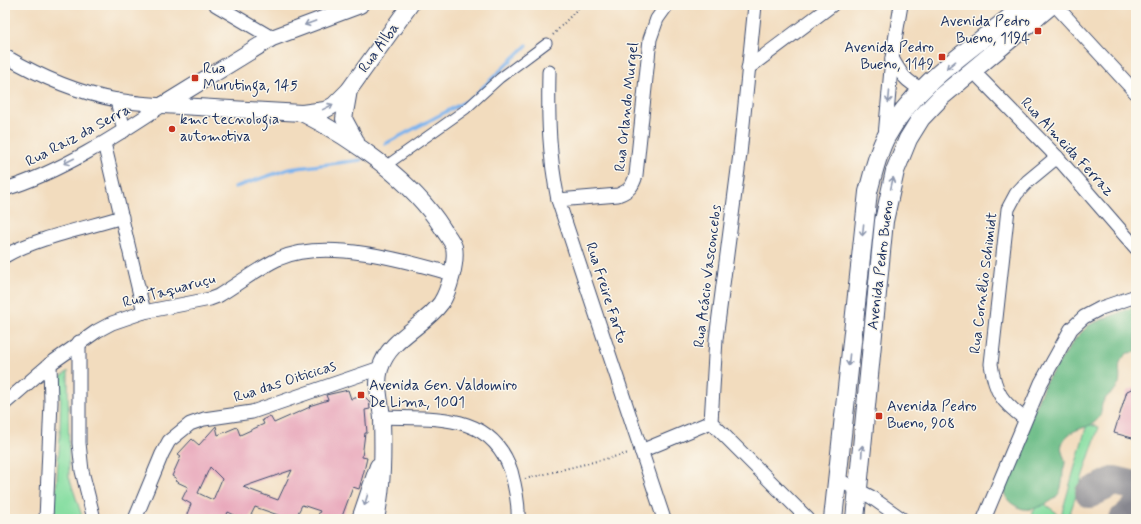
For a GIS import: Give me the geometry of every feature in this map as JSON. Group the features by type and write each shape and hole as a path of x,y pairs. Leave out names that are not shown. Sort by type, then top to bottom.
{"main road":[{"name":"Avenida Pedro Bueno","path":"830,518 837,480 868,192 875,165 885,138 899,115 922,89 1025,5"},
{"name":"Avenida Pedro Bueno","path":"855,519 884,221 895,171 908,139 921,118 942,96 1051,5"}],"street":[{"path":"216,5 272,38"},
{"path":"163,105 272,38 360,5"},
{"name":"Rua Orlando Murgel","path":"558,200 618,195 631,188 634,183 636,176 650,39 657,19 667,5"},
{"name":"Rua Acácio Vasconcelos","path":"711,422 716,339 739,161 755,5"},
{"path":"748,68 832,5"},
{"path":"885,138 892,58 900,5"},
{"path":"1055,5 1136,93"},
{"name":"Rua Alba","path":"302,113 325,110 334,105 349,90 407,7"},
{"path":"384,167 466,109 500,78 547,43"},
{"path":"5,56 45,77 74,89 117,100 163,105 302,113 332,128 359,146 422,200 454,247 452,274 447,289 438,306 431,315 394,346 384,358 380,368 377,390 382,417 383,455 382,491 376,519"},
{"path":"892,58 901,75 907,81 922,89"},
{"name":"Rua Almeida Ferraz","path":"972,70 1057,157 1136,248"},
{"name":"Rua Freire Farto","path":"549,72 548,135 558,200 664,519"},
{"path":"349,90 344,119 359,146"},
{"path":"186,91 196,107"},
{"path":"117,100 124,131"},
{"name":"Rua Raiz da Serra","path":"5,190 41,175 104,143 163,105"},
{"path":"104,143 144,312"},
{"name":"Rua Cornélio Schimidt","path":"1025,419 1008,406 1000,396 994,383 991,364 1008,209 1016,194 1028,181 1057,157"},
{"path":"5,256 15,250 36,243 122,217"},
{"name":"Rua Taquaruçu","path":"5,403 50,364 79,342 112,323 144,312 214,298 279,259 301,253 326,251 362,252 402,259 452,274"},
{"path":"984,519 1040,383 1071,329 1084,318 1101,308 1136,296"},
{"path":"79,342 81,464 87,496 94,519"},
{"path":"46,519 51,402 50,364"},
{"name":"Rua das Oiticicas","path":"135,519 162,454 169,441 190,424 204,419 252,412 380,368"},
{"path":"382,417 453,420 471,426 488,435 499,446 507,460 514,481 518,519"},
{"path":"641,451 711,422 808,517"},
{"path":"360,519 383,455"},
{"path":"837,480 859,490 902,519"}],"path":[{"path":"547,43 581,5"},
{"path":"514,481 641,451"}],"green space":[{"path":"1136,306 1136,352 1128,353 1121,360 1118,386 1103,402 1098,419 1094,423 1074,431 1065,438 1062,444 1062,451 1065,463 1059,493 1053,500 1036,508 1020,508 1009,501 1004,493 1003,486 1045,383 1076,338 1089,325"},
{"path":"68,371 69,477 83,519 54,519 60,436 61,377"},
{"path":"1087,424 1099,427 1068,519 1030,519 1039,500 1061,516"}],"building":[{"path":"1136,387 1136,439 1114,433 1127,391"},
{"path":"348,390 351,399 364,396 369,401 370,409 365,410 367,433 365,433 362,457 367,458 364,471 359,489 353,487 341,519 316,519 320,511 302,505 295,519 275,519 278,515 255,507 249,519 243,519 228,512 225,519 185,519 191,504 182,499 188,487 175,481 177,479 172,476 181,456 178,454 192,439 199,445 216,426 218,435 237,427 240,435 264,424 262,420 270,416 274,423 310,407 309,406 328,400 326,395","holes":["210,467 222,479 213,500 198,493","292,470 278,500 243,487"]}],"waterway":[{"path":"476,94 527,45"},
{"path":"385,144 472,98"},
{"path":"235,187 289,169 361,160"}],"taxiway":[{"path":"1090,493 1115,481 1136,486"},
{"path":"1124,519 1136,509"}],"place":[{"name":"Avenida Pedro Bueno, 1194","path":"1038,31"},
{"name":"Avenida Pedro Bueno, 1149","path":"942,57"},
{"name":"Rua Murutinga, 145","path":"195,78"},
{"name":"kmc tecnologia automotiva","path":"172,129"},
{"name":"Avenida Gen. Valdomiro De Lima, 1001","path":"361,395"},
{"name":"Avenida Pedro Bueno, 908","path":"879,416"}]}
